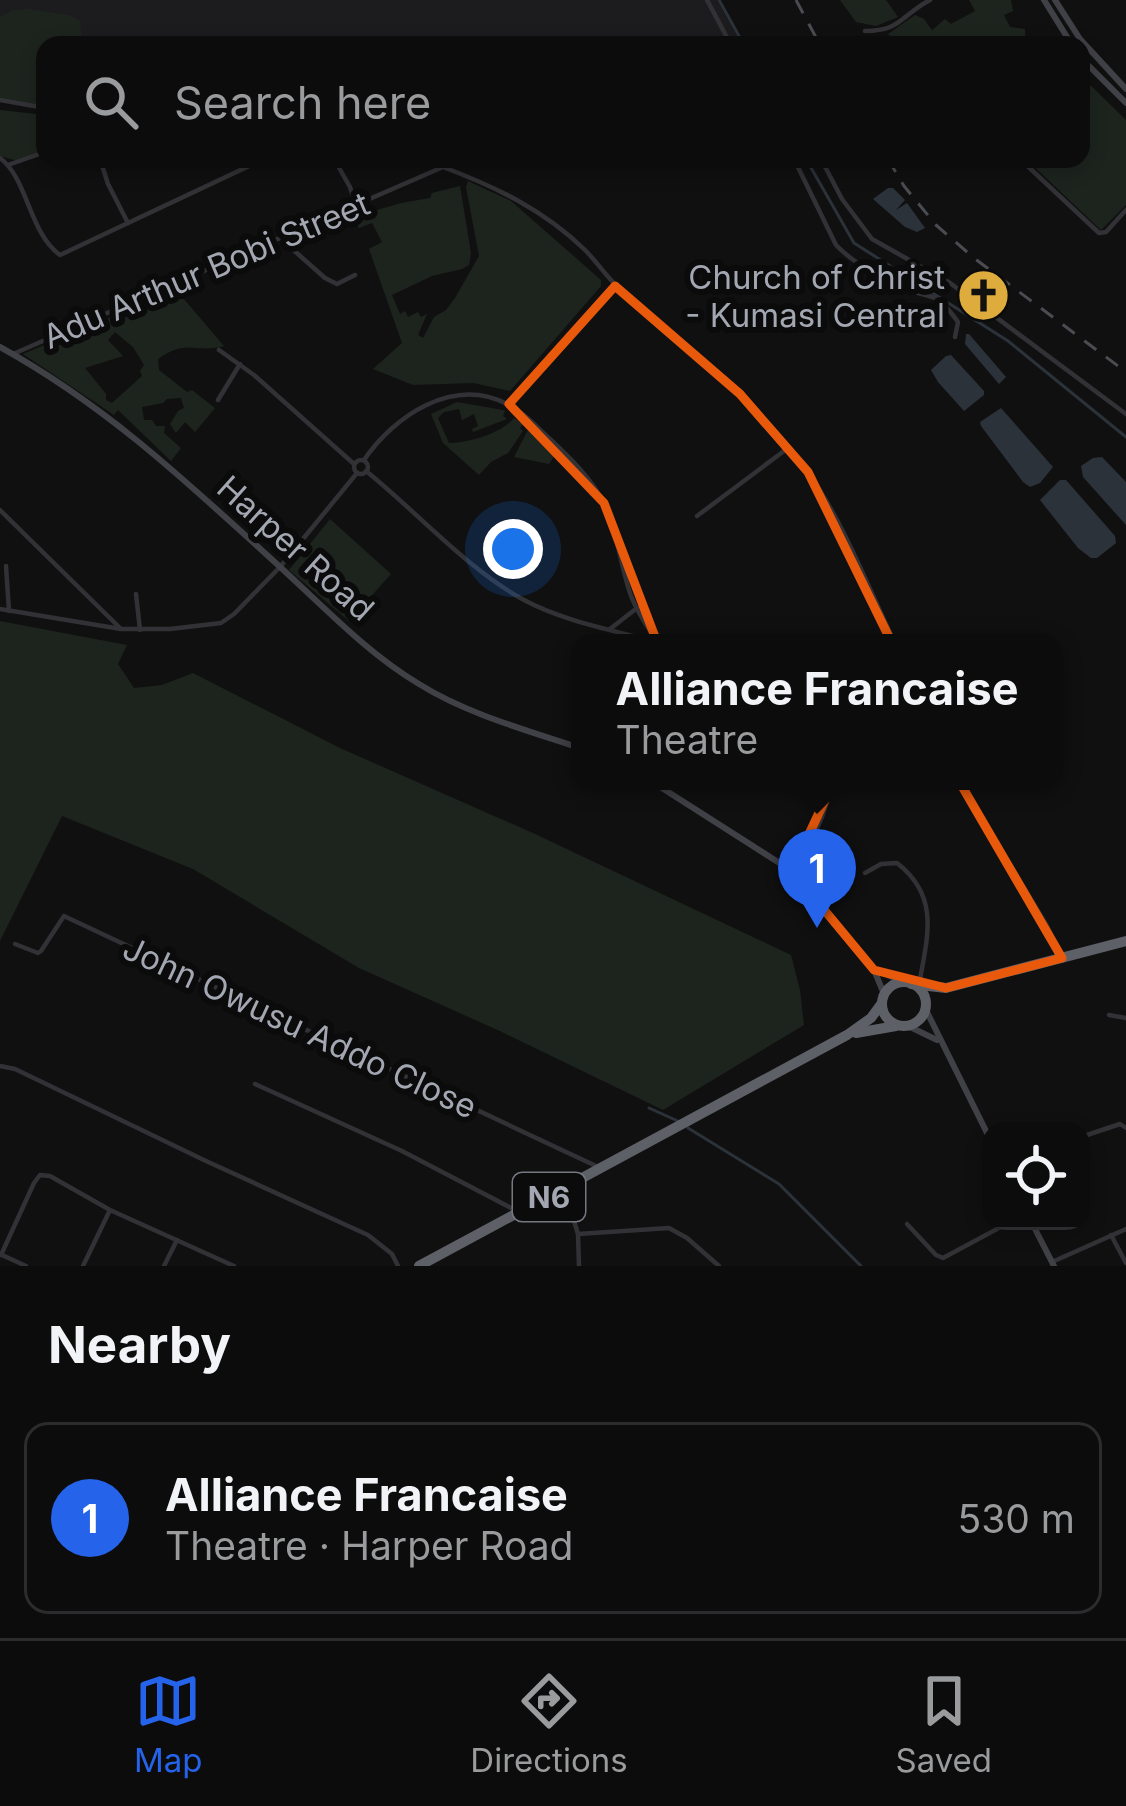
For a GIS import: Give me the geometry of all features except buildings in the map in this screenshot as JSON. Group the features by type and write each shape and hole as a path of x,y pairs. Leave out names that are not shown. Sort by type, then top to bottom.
{"highway":[{"path":"912,984 946,988 1126,941"},
{"path":"912,984 920,990 925,1007"},
{"name":"N6","path":"419,1266 847,1035 871,1018 893,985 912,984"},
{"path":"883,999 886,1017 903,1026 919,1020 925,1007 946,988"},
{"name":"N6","path":"847,1035 903,1026"}],"main road":[{"path":"1044,0 1066,36"},
{"path":"1055,0 1078,36"},
{"path":"1090,50 1126,89"},
{"path":"1090,69 1126,103"},
{"name":"Harper Road","path":"0,347 101,410 345,627 420,685 456,704 571,745"},
{"path":"665,790 792,871 874,970 883,999"},
{"path":"874,970 912,984"},
{"path":"925,1007 982,1124"},
{"path":"903,1026 940,1042"},
{"path":"1036,1230 1053,1264"}],"street":[{"path":"706,0 726,36"},
{"path":"865,31 892,28 930,0"},
{"path":"0,100 36,106"},
{"path":"8,165 36,155"},
{"path":"0,158 60,255 245,168"},
{"path":"103,168 128,223"},
{"path":"339,168 356,206"},
{"name":"Adu Arthur Bobi Street","path":"13,354 441,168"},
{"name":"Adu Arthur Bobi Street","path":"446,168 516,198 545,217 586,251 616,286"},
{"path":"798,168 836,245 857,262 942,303 958,322 955,337"},
{"path":"825,168 872,239 950,283 1126,414"},
{"path":"1030,168 1099,233 1106,232 1126,209"},
{"path":"280,238 337,284 356,275"},
{"path":"509,404 616,286 728,382 789,448 824,499 891,634"},
{"path":"219,350 354,464 357,473"},
{"path":"218,400 240,364"},
{"path":"354,464 364,460 387,434 450,394 509,404 572,460 604,503 637,608 653,634"},
{"path":"697,516 789,448"},
{"path":"364,460 366,471"},
{"path":"0,609 121,629 220,623 280,567 357,473 366,471"},
{"path":"366,471 515,595 562,615 628,634"},
{"path":"0,510 121,629"},
{"path":"6,566 9,610"},
{"path":"136,595 140,630"},
{"path":"610,629 637,608"},
{"path":"792,871 808,847 828,790"},
{"path":"964,790 1062,958"},
{"path":"865,873 881,864 897,863 910,874 925,900 928,937 912,984"},
{"name":"John Owusu Addo Close","path":"15,944 38,953 46,948 64,916 601,1168"},
{"path":"1109,1015 1126,1018"},
{"path":"0,1066 368,1234 392,1253 398,1266"},
{"path":"255,1084 402,1151 520,1213"},
{"path":"1090,1134 1120,1124 1126,1128"},
{"path":"26,1266 0,1254 40,1175 234,1266"},
{"path":"564,1188 578,1234 579,1266"},
{"path":"83,1266 110,1210"},
{"path":"907,1224 943,1258 995,1230"},
{"path":"578,1234 669,1228 719,1266"},
{"path":"1053,1264 1126,1229"},
{"path":"1112,1235 1126,1263"},
{"path":"164,1266 177,1240"}],"highlighted area":[{"path":"615,286 740,394 808,472 963,788 1062,958 946,988 874,970 792,871 830,789 814,727 786,703 657,642 604,503 509,404"}],"shaded area":[{"path":"0,0 717,0 737,36 36,36 36,46 0,48"},
{"path":"840,0 886,0 898,17 876,26 856,22"},
{"path":"969,0 1011,0 1013,11 1004,15 1010,27 1025,29 1025,36 888,34 915,15 932,30 945,19 951,24 975,11"},
{"path":"12,10 69,15 80,21 81,36 36,36 36,105 0,99 0,17"},
{"path":"1090,85 1126,120 1126,205 1101,230 1036,168 1090,168"},
{"path":"0,110 36,114 36,156 18,161 0,156"},
{"path":"468,181 511,201 601,280 601,286 510,391 473,383 413,385 373,369 402,343 369,249 382,242 372,223 359,228 353,217 460,186 469,265 392,295 400,314 427,314 418,335 423,338 434,317 455,298 479,256"},
{"path":"888,188 905,200 896,210 907,203 925,228 917,232 905,227 873,199"},
{"path":"190,284 183,298 224,346 177,349 158,359 159,370 215,408 195,432 185,422 176,433 170,424 184,408 181,398 142,407 144,420 165,426 164,433 181,448 171,461 118,410 114,415 23,354","holes":["115,332 133,347 144,365 142,376 112,403 85,368 123,356 108,340"]},
{"path":"966,334 1006,377 999,384 965,344"},
{"path":"951,355 984,391 964,411 931,370"},
{"path":"457,402 503,410 507,419 473,432 478,426 474,414 462,420 459,409 444,412 438,418 449,443 484,436 514,418 523,424 508,453 479,475 443,443 431,414"},
{"path":"1001,408 1053,467 1040,483 1030,487 1023,482 981,426 980,422"},
{"path":"529,428 558,450 549,464 514,457"},
{"path":"1102,457 1126,482 1126,525 1083,477 1081,466"},
{"path":"1060,480 1066,480 1115,536 1116,543 1097,558 1078,548 1040,500"},
{"path":"330,519 391,574 349,621 289,570"},
{"path":"0,621 127,645 118,664 134,688 162,685 193,673 340,748 791,955 804,1025 663,1110 359,968 193,869 62,816 0,941"}],"waterway":[{"path":"719,0 739,36"},
{"path":"811,168 854,243 1008,341 1126,437"},
{"path":"649,1108 680,1122"},
{"path":"688,1128 779,1184 861,1266"}],"railway":[{"path":"796,0 815,36"},
{"path":"893,168 936,225 1126,372"}],"place":[{"name":"Church of Christ - Kumasi Central","path":"984,296"},
{"name":"Alliance Francaise","path":"817,928"}]}
